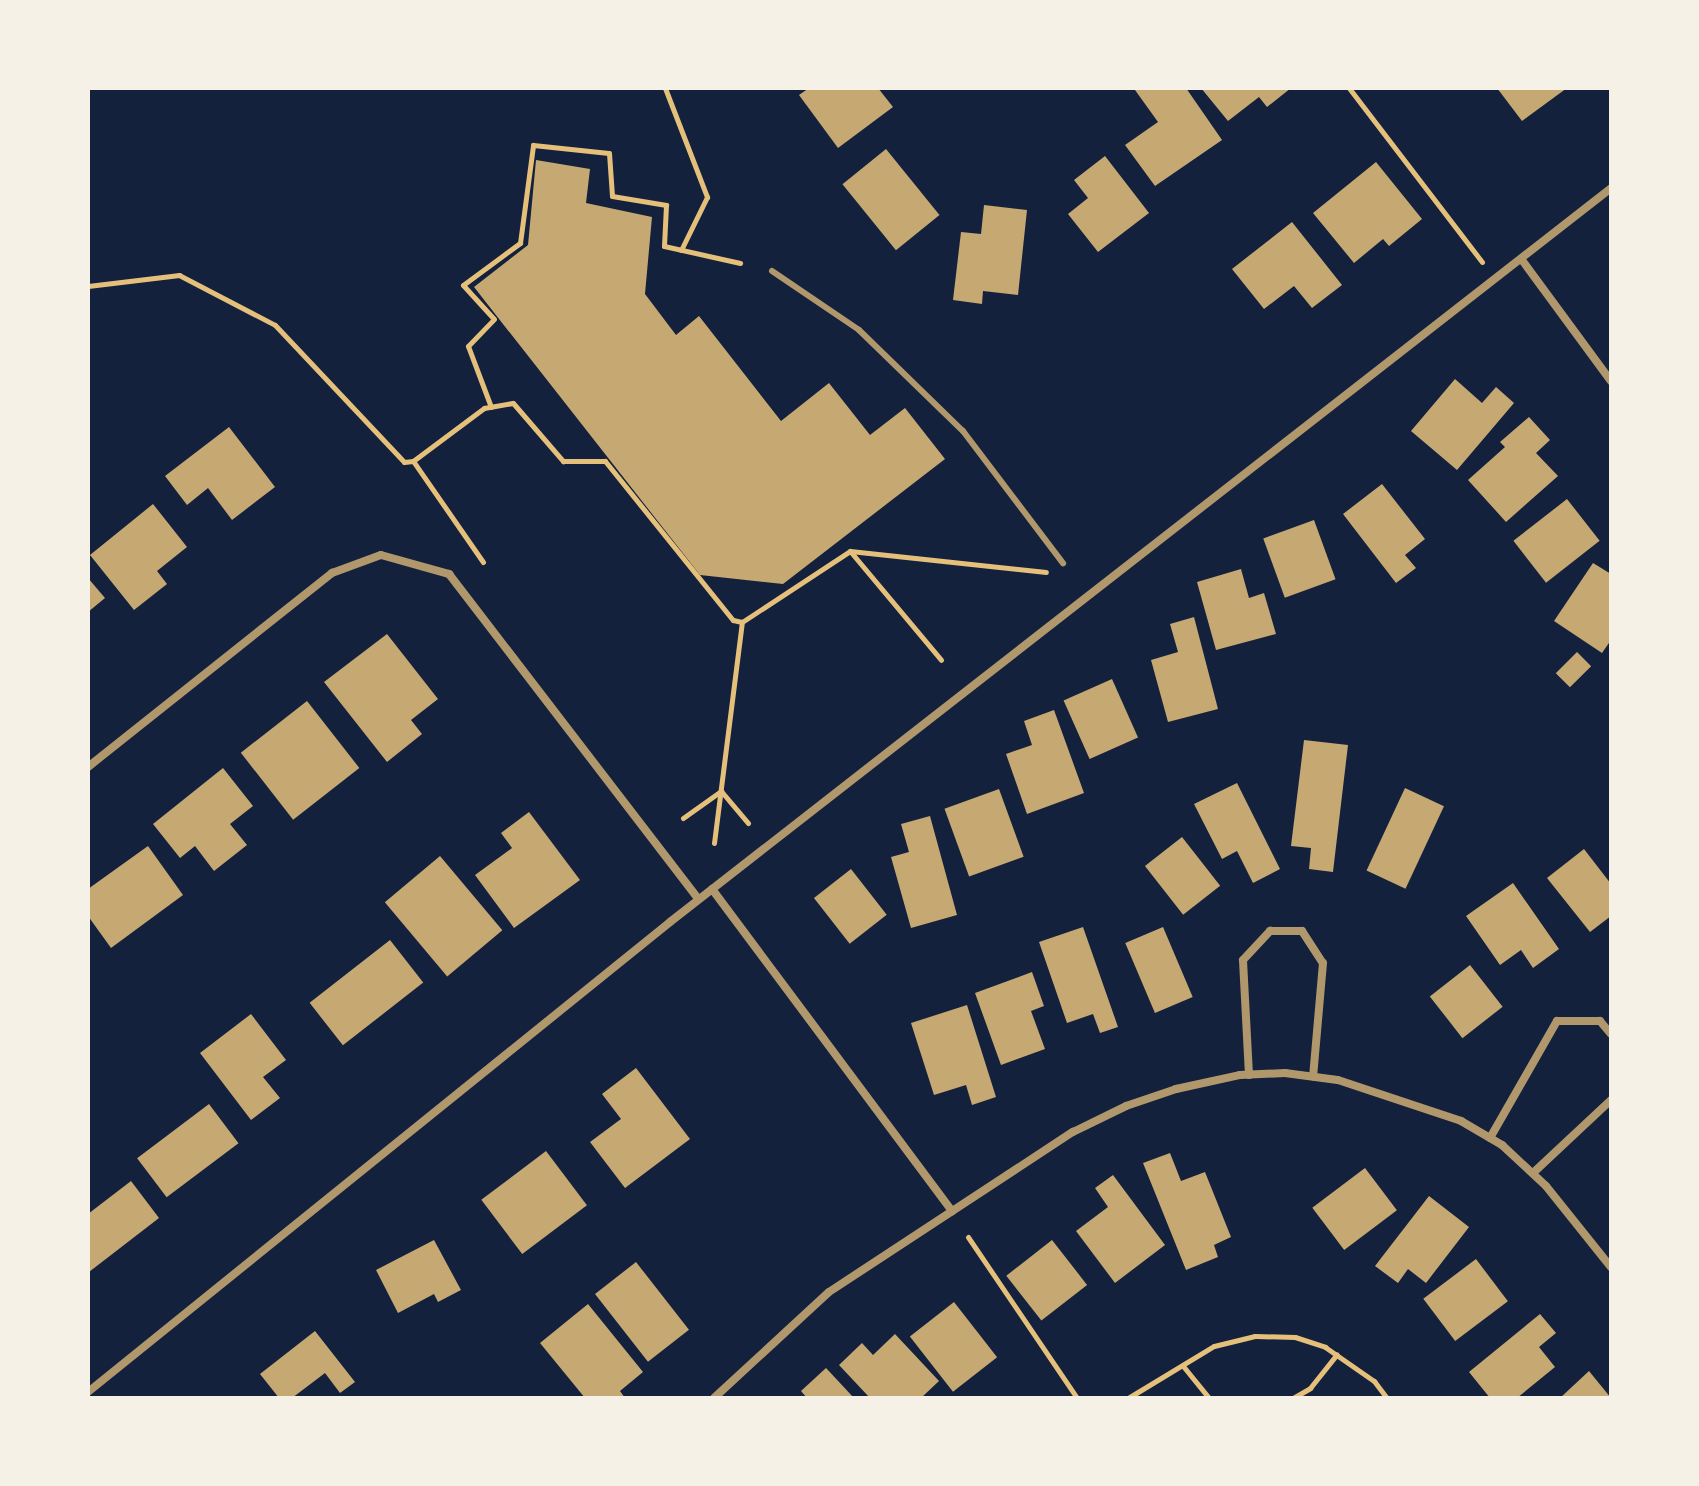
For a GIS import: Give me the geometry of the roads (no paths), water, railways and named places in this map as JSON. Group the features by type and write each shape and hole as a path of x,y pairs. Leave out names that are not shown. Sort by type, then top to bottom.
{"street":[{"path":"88,1392 698,899 1611,188"},
{"path":"1522,260 1611,381"},
{"path":"88,767 332,573 381,555 449,574 698,899"},
{"path":"712,889 952,1211"},
{"path":"1249,1075 1243,960 1270,931 1302,931 1323,963 1313,1077"},
{"path":"1490,1138 1557,1021 1600,1021 1611,1034"},
{"path":"714,1398 829,1292 1073,1132 1126,1106 1176,1089 1249,1075 1285,1073 1313,1077 1386,1094 1461,1121 1490,1138 1533,1173 1611,1267"},
{"path":"1533,1173 1611,1100"}],"lane":[{"path":"772,271 859,330 963,431 1063,563"}]}
